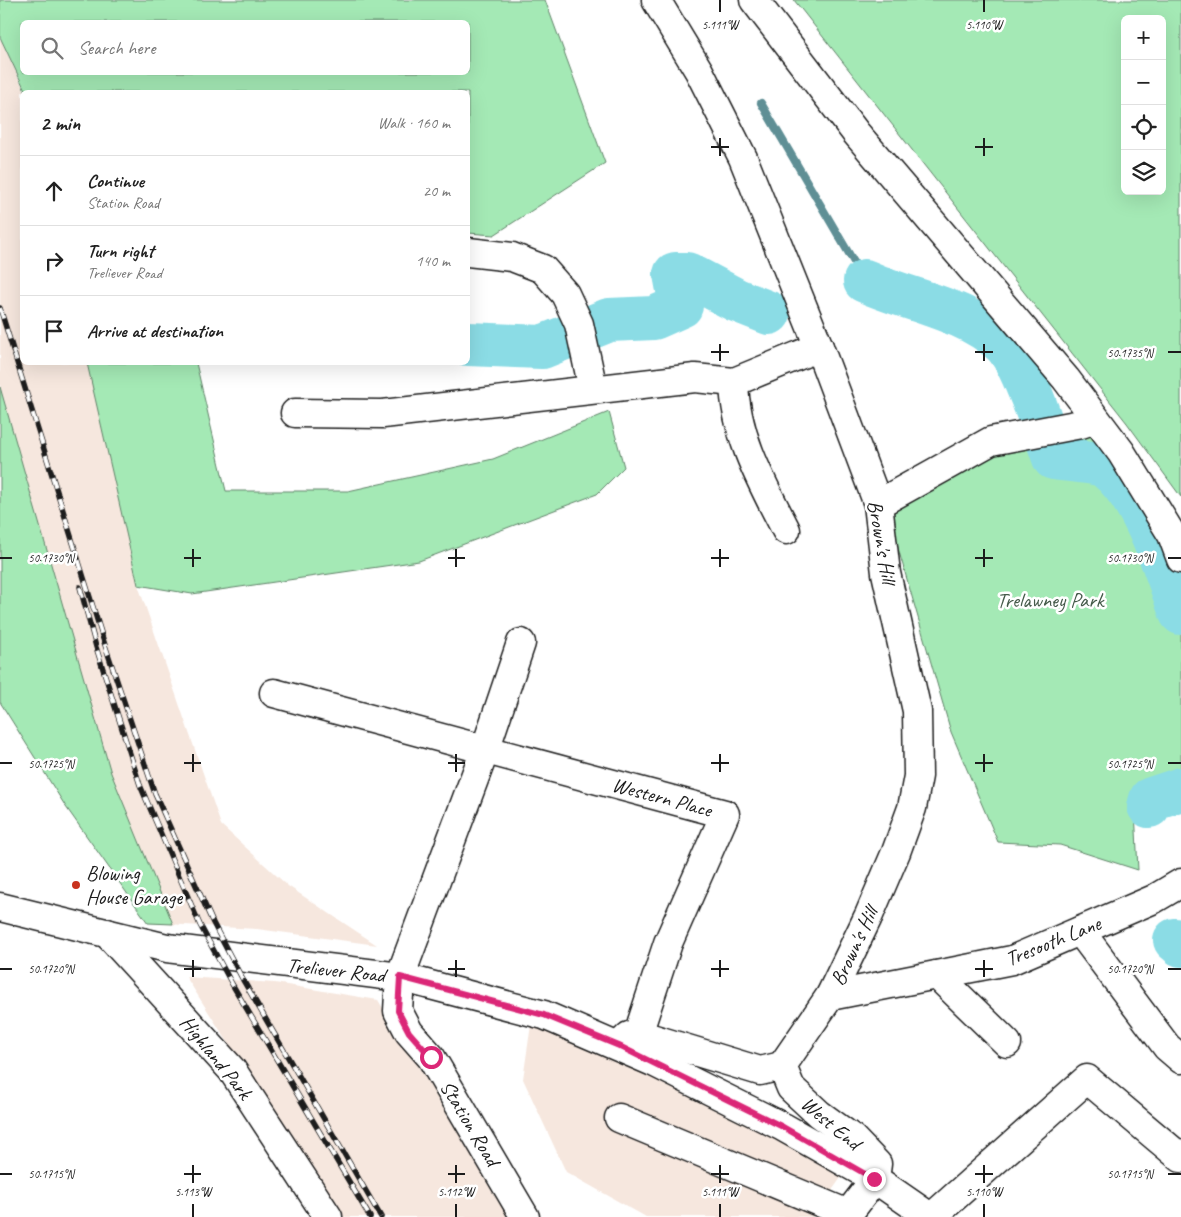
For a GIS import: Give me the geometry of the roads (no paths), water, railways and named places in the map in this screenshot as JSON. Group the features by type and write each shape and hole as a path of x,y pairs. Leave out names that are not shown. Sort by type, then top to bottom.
{"street":[{"name":"Brown's Hill","path":"656,0 699,71 743,158 819,348 878,504 886,573 917,711 918,776 912,808 896,852 869,915 830,996 782,1066"},
{"path":"754,0 856,133 1066,379 1088,422 1121,452 1178,545"},
{"path":"470,252 512,257 543,269 565,294 581,333 593,389"},
{"path":"295,413 383,414 695,378 734,382 819,348"},
{"path":"734,382 735,406 753,464 786,530"},
{"path":"878,504 991,441 1088,422"},
{"path":"400,977 485,750 521,643"},
{"name":"Western Place","path":"274,693 726,814 668,943 628,1040"},
{"name":"Tresooth Lane","path":"830,996 1012,960 1154,899 1181,883"},
{"name":"Treliever Road","path":"0,907 176,949 400,977 544,1015 628,1040 874,1179 931,1217"},
{"path":"1080,931 1167,1047 1181,1059"},
{"name":"Highland Park","path":"106,933 232,1070 328,1217"},
{"path":"937,975 1007,1042"},
{"name":"Station Road","path":"400,977 398,1011 409,1032 431,1057 526,1217"},
{"path":"628,1040 760,1071 782,1066"},
{"name":"West End","path":"782,1066 791,1088 819,1114 852,1138 878,1164 874,1179"},
{"path":"931,1217 1087,1079 1181,1158"},
{"path":"619,1118 848,1214 874,1179"}],"waterway":[{"path":"761,103 865,281"},
{"path":"470,344 542,347 609,320 654,318 681,306 675,274 687,274 736,300 769,313"},
{"path":"865,281 955,314 988,331 1003,343 1011,352 1018,365 1039,415 1054,458 1103,466 1120,481 1132,497 1152,535 1181,613"},
{"path":"1149,806 1151,799 1181,789"},
{"path":"1175,940 1181,945"}],"railway":[{"path":"0,308 103,639 155,794 213,923 243,980 381,1217"},
{"path":"80,587 96,647 140,785 200,925 232,984 370,1217"}],"place":[{"name":"Blowing House Garage","path":"76,885"}],"park label":[{"name":"Trelawney Park","path":"1050,600"}]}
